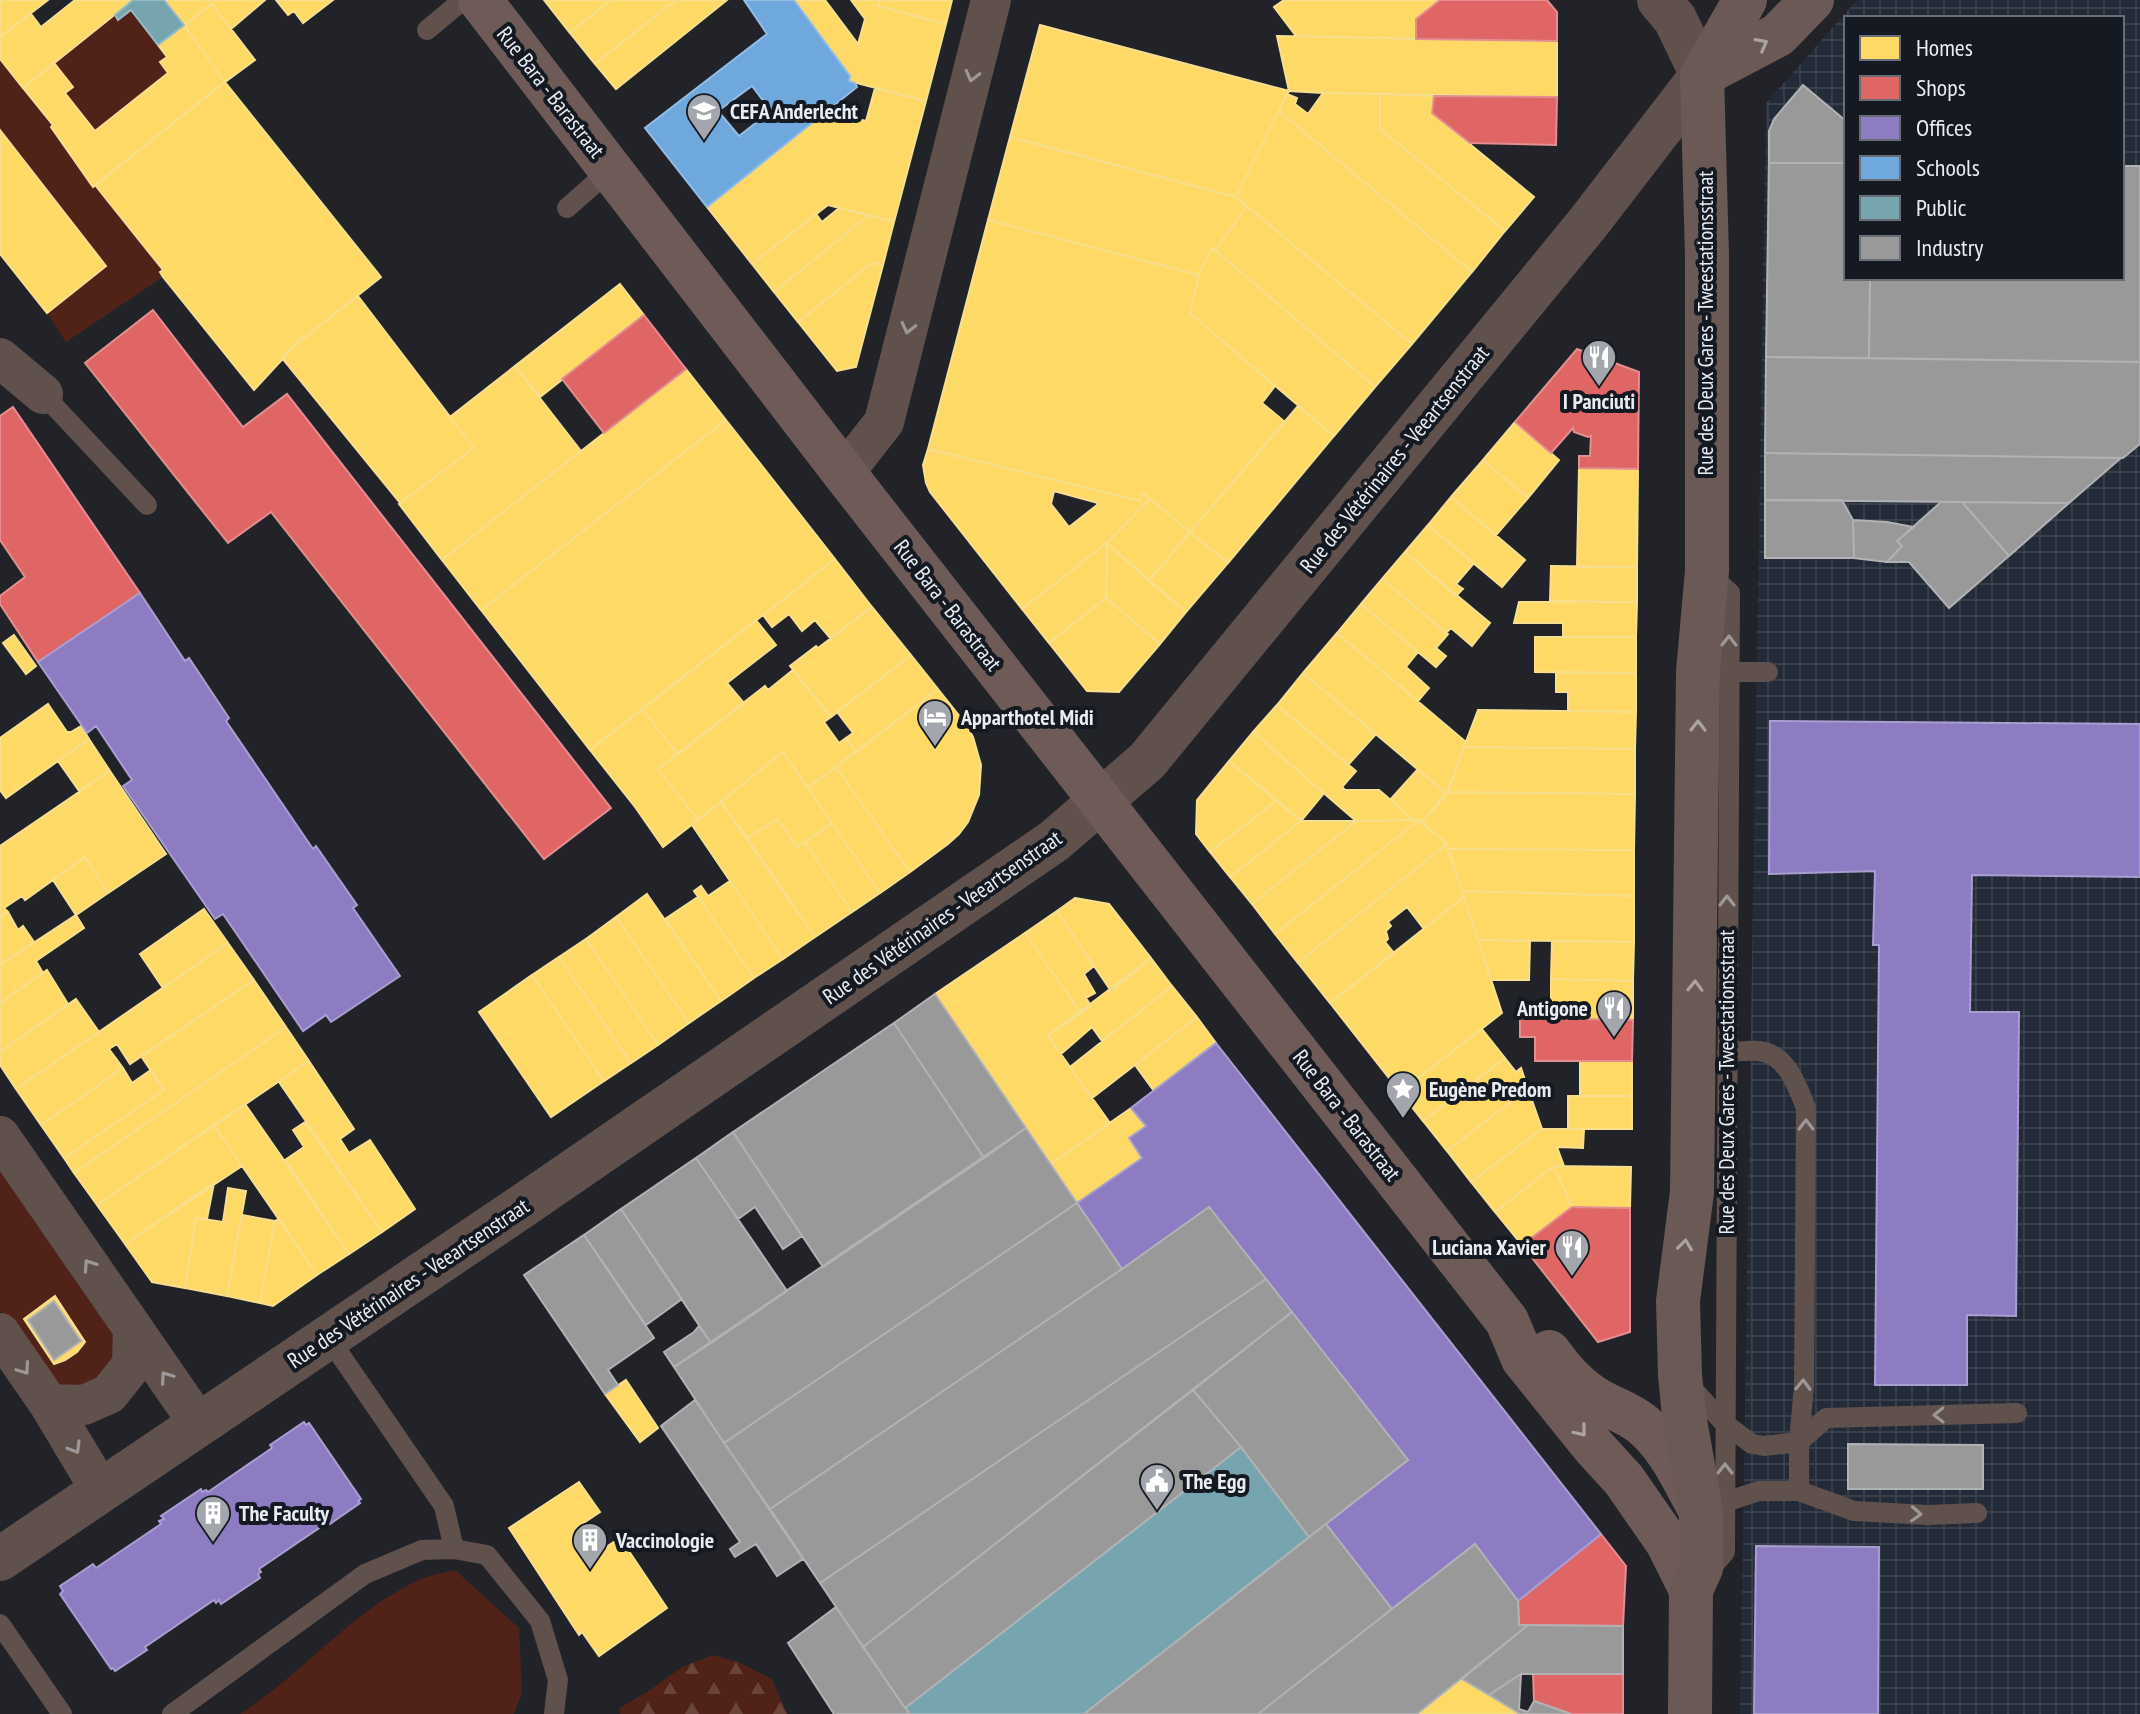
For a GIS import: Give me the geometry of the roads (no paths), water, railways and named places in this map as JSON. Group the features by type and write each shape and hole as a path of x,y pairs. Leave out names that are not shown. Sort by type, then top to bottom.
{"main road":[{"name":"Rue Bara - Barastraat","path":"480,0 844,473 1507,1321 1523,1359 1624,1480 1667,1542 1691,1590"},
{"name":"Rue des Vétérinaires - Veeartsenstraat","path":"1702,75 1745,0"},
{"name":"Rue des Vétérinaires - Veeartsenstraat","path":"1702,75 1778,35 1812,0"},
{"name":"Rue des Deux Gares - Tweestationsstraat","path":"1690,1714 1691,1590 1701,1568 1713,1506 1684,1415 1678,1301 1692,1192 1713,672 1707,571 1707,256 1702,75"},
{"name":"Rue Bara - Barastraat","path":"1507,1321 1538,1339 1570,1380 1642,1424 1713,1506"}],"street":[{"path":"844,473 884,422 991,0"},
{"path":"1659,0 1675,19 1702,75"},
{"name":"Rue des Vétérinaires - Veeartsenstraat","path":"0,1559 1054,841 1147,761 1588,223 1702,75"},
{"path":"0,358 43,394"},
{"path":"0,1136 199,1424"},
{"path":"49,1404 84,1405 109,1394 132,1365 133,1329"},
{"path":"0,1333 49,1404 101,1491"}],"lane":[{"path":"427,30 463,0"},
{"path":"567,208 611,169"},
{"path":"43,394 147,505"},
{"path":"1713,672 1768,672"},
{"name":"Rue des Deux Gares - Tweestationsstraat","path":"1713,672 1727,1052 1725,1424 1713,1506"},
{"path":"1727,1052 1762,1051 1774,1057 1789,1069 1806,1108 1804,1386 1799,1491"},
{"path":"328,1337 444,1506 454,1549"},
{"path":"1680,1375 1725,1424 1752,1444 1764,1446 1799,1442 1826,1418 2017,1413"},
{"path":"1713,1506 1759,1491 1799,1491 1854,1511 1928,1515 1977,1513"},
{"path":"172,1714 365,1574 422,1550 454,1549 487,1555 540,1621 558,1680 554,1714"},
{"path":"0,1624 62,1714"}],"place":[{"name":"CEFA Anderlecht","path":"704,142"},
{"name":"I Panciuti","path":"1599,388"},
{"name":"Apparthotel Midi","path":"935,748"},
{"name":"Antigone","path":"1614,1039"},
{"name":"Eugène Predom","path":"1403,1120"},
{"name":"Luciana Xavier","path":"1572,1278"},
{"name":"The Egg","path":"1157,1512"},
{"name":"The Faculty","path":"213,1544"},
{"name":"Vaccinologie","path":"590,1571"}]}
